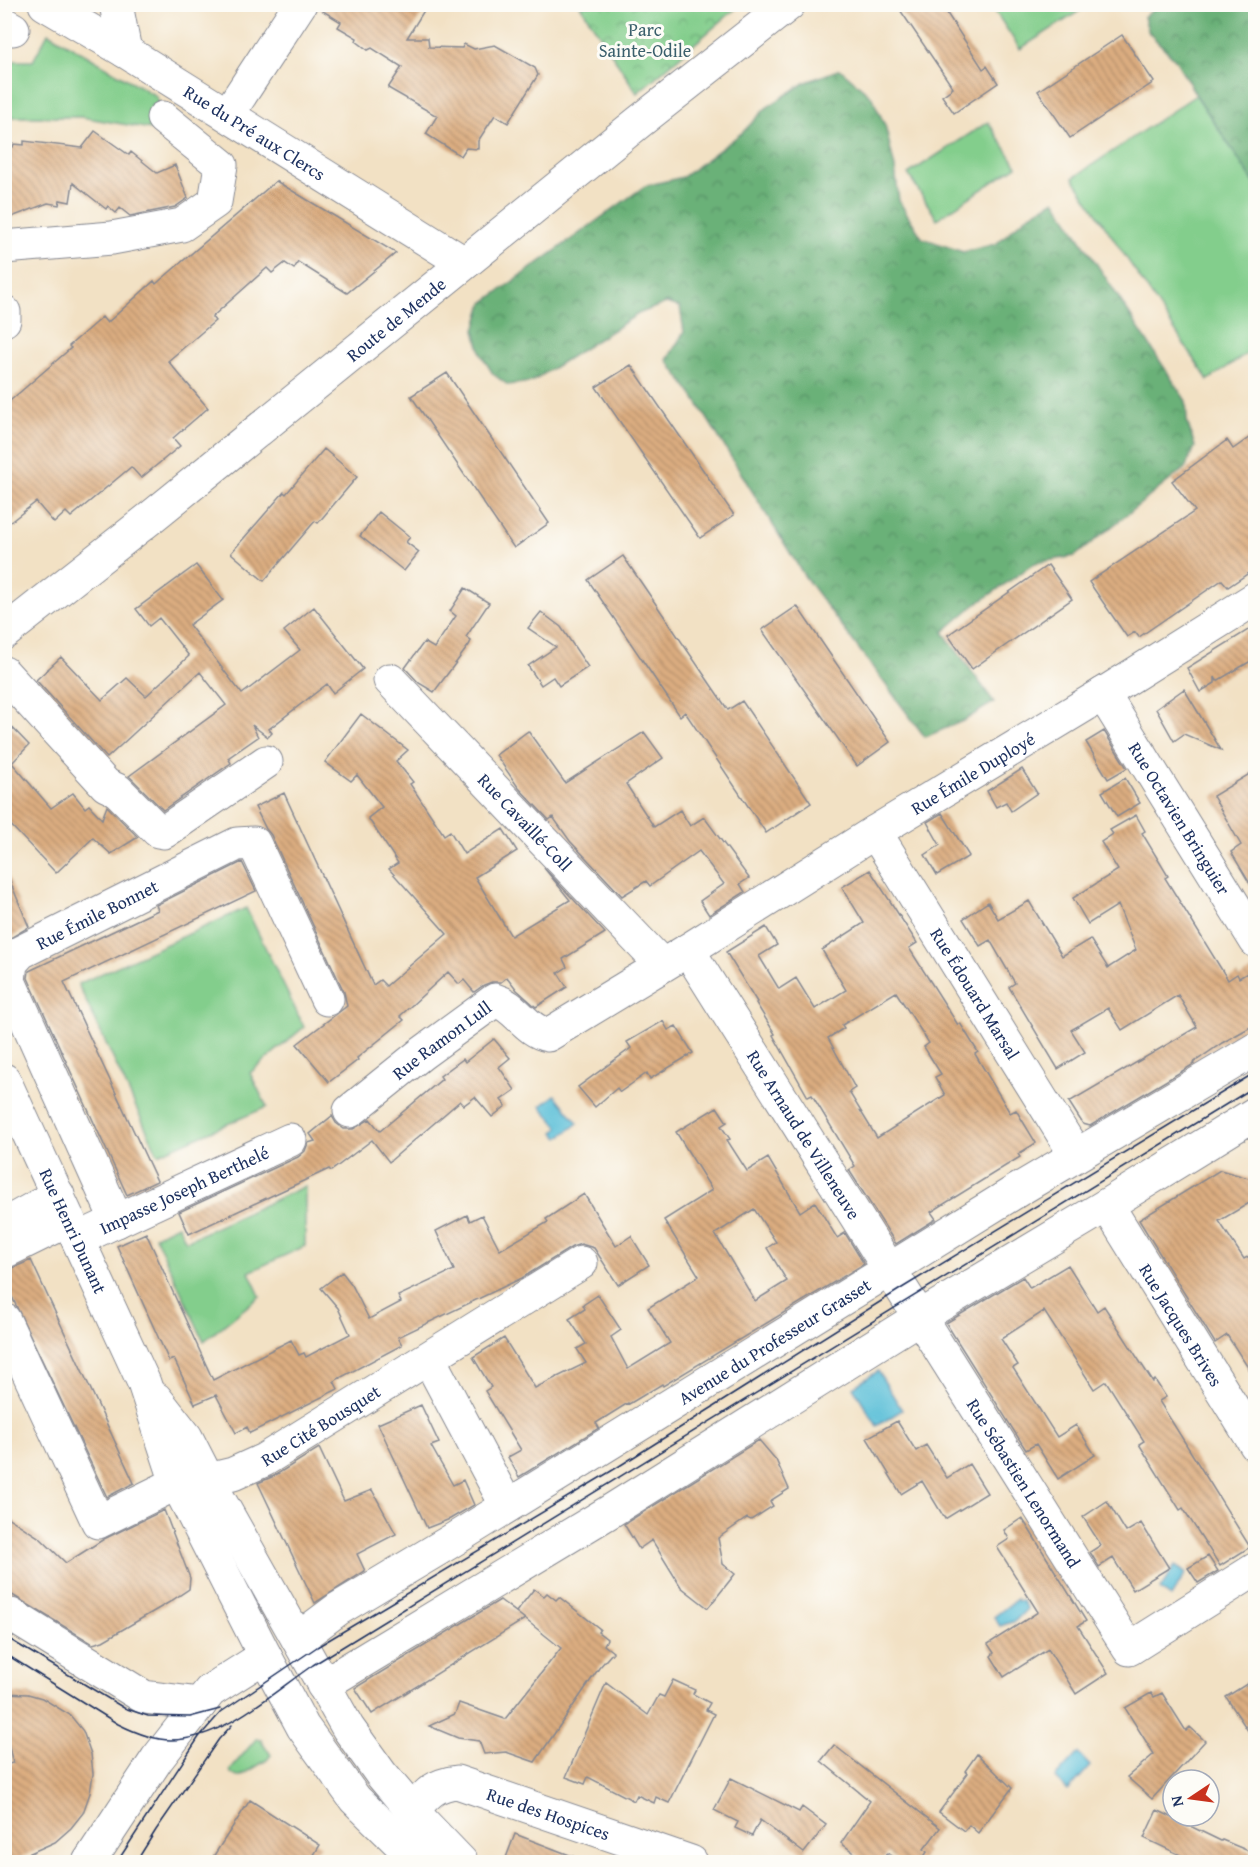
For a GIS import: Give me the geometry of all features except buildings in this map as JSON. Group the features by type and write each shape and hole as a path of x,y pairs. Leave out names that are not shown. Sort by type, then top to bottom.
{"street":[{"path":"116,4 125,51"},
{"path":"228,114 300,4"},
{"name":"Route de Mende","path":"4,633 115,547 464,262 789,4"},
{"name":"Rue du Pré aux Clercs","path":"45,5 228,114 464,262"},
{"path":"4,246 112,238 182,225 215,202 220,165 163,118"},
{"path":"4,312 4,320"},
{"name":"Rue Émile Duployé","path":"675,958 1256,597"},
{"path":"4,674 106,785 117,790 158,831 164,832 266,762"},
{"name":"Rue Cavaillé-Coll","path":"390,680 675,958"},
{"name":"Rue Octavien Bringuier","path":"1103,694 1256,941"},
{"name":"Rue Édouard Marsal","path":"875,832 1076,1155"},
{"name":"Rue Émile Bonnet","path":"117,1221 9,981 12,963 21,952 237,844 254,843 327,999"},
{"name":"Rue Ramon Lull","path":"350,1111 421,1054 495,1000 505,1003 537,1033 548,1035 675,958"},
{"name":"Rue Arnaud de Villeneuve","path":"675,958 890,1269 920,1317"},
{"name":"Avenue du Professeur Grasset","path":"89,1863 158,1760 210,1691 220,1683 298,1639 338,1609 1011,1192 1256,1048"},
{"name":"Rue Henri Dunant","path":"4,1080 144,1383 186,1437 192,1481 265,1656 303,1727 355,1799 419,1863"},
{"path":"265,1656 293,1678 323,1685 609,1512 920,1317 1256,1113"},
{"name":"Impasse Joseph Berthelé","path":"68,1218 117,1221 290,1140"},
{"name":"Rue Jacques Brives","path":"1107,1205 1256,1445"},
{"path":"4,1225 68,1218"},
{"path":"4,1252 68,1218"},
{"name":"Rue Cité Bousquet","path":"4,1320 98,1522 192,1481 232,1474 264,1460 581,1263"},
{"name":"Rue Sébastien Lenormand","path":"920,1317 1129,1649 1256,1569"},
{"path":"429,1359 507,1506"},
{"name":"Rue Henri Dunant","path":"192,1481 298,1639 348,1728 381,1774 461,1863"},
{"path":"8,1614 144,1697 200,1704"},
{"path":"315,1745 340,1762 368,1794 395,1819 412,1811"},
{"name":"Rue des Hospices","path":"412,1811 428,1792 443,1784 457,1782 691,1863"}],"green space":[{"name":"Parc Sainte-Odile","path":"580,5 740,5 637,93"},
{"path":"991,5 1089,5 1020,49"},
{"path":"1160,5 1255,5 1255,184 1175,59 1149,33 1144,17"},
{"path":"48,33 156,96 163,118 151,129 81,117 5,117 5,61 33,61"},
{"path":"840,69 871,96 885,125 895,168 899,201 922,238 963,252 996,244 1025,218 1055,200 1186,401 1187,421 1195,447 1185,468 1075,556 1035,563 971,608 943,632 994,702 965,720 925,737 805,577 694,397 667,360 684,332 680,307 666,303 638,314 531,382 508,385 493,374 481,354 475,330 483,303 645,186 683,177 743,132 766,108 804,83"},
{"path":"1196,95 1255,184 1255,348 1208,380 1073,178"},
{"path":"988,122 1017,166 937,219 908,174"},
{"path":"246,908 304,1027 250,1073 267,1107 158,1154 78,984"},
{"path":"305,1186 305,1246 249,1272 260,1296 204,1341 155,1236 178,1225 186,1241"},
{"path":"256,1739 261,1740 271,1755 267,1760 237,1777 230,1770"}],"water":[{"path":"555,1095 578,1123 559,1138 554,1132 559,1128 541,1106"},
{"path":"878,1371 902,1410 877,1426 853,1387"},
{"path":"1175,1566 1186,1573 1171,1597 1160,1589"},
{"path":"1017,1599 1022,1601 1027,1609 1015,1621 1000,1626 994,1617"},
{"path":"1078,1753 1090,1766 1068,1791 1055,1778"}],"tram line":[{"path":"117,1862 199,1737 221,1712 317,1647 613,1470 902,1288 1256,1072"},
{"path":"4,1653 118,1724 137,1733 157,1739 171,1740 191,1738 210,1732 246,1713 313,1665 1256,1086"},
{"path":"4,1636 124,1708 148,1716 190,1717 220,1709"},
{"path":"136,1862 219,1739 232,1725"}]}
